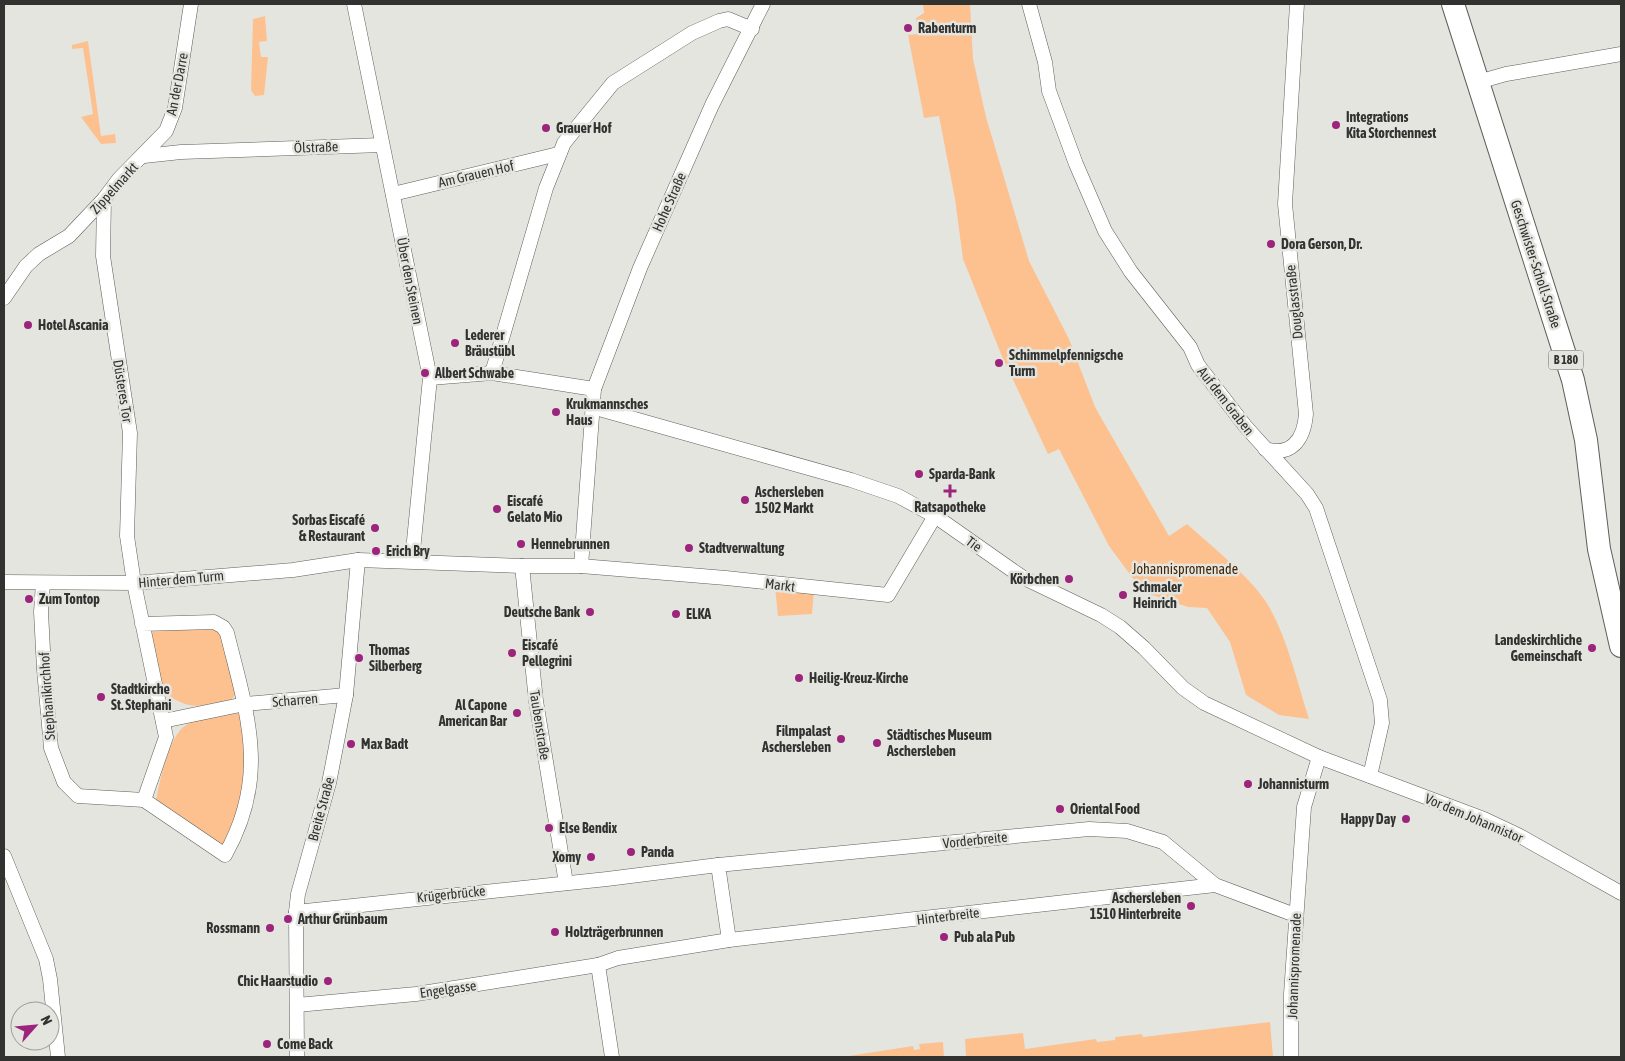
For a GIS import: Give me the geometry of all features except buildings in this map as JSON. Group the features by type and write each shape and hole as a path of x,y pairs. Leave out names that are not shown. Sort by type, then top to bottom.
{"main road":[{"name":"Geschwister-Scholl-Straße","path":"1453,4 1578,400 1586,440 1599,549 1621,646"}],"street":[{"name":"An der Darre","path":"144,156 166,131 175,108 192,4"},
{"name":"Über den Steinen","path":"354,4 430,378 412,560"},
{"name":"Hohe Straße","path":"592,407 594,389 640,268 712,105 763,4"},
{"name":"Auf dem Graben","path":"1029,4 1045,62 1049,91 1091,201 1105,231 1131,272 1190,347 1198,364 1265,449 1308,494 1316,508 1380,700 1382,723 1370,776"},
{"name":"Douglasstraße","path":"1265,449 1279,453 1288,449 1305,428 1306,414 1285,204 1297,4"},
{"path":"492,373 546,188 558,154 589,110 624,74 692,33 719,21 735,20 752,29"},
{"path":"1478,82 1513,73 1621,54"},
{"name":"Ölstraße","path":"250,150 382,145"},
{"name":"Zippelmarkt","path":"4,298 26,266 38,254 69,236 104,199 119,179 144,156 250,150"},
{"name":"Am Grauen Hof","path":"393,194 558,154"},
{"name":"Düsteres Tor","path":"104,199 103,256 130,433 127,536 134,583"},
{"path":"430,378 492,373 594,389"},
{"path":"581,566 592,407"},
{"name":"Tie","path":"592,407 867,484 898,496 935,516 1022,576 1101,615 1120,627 1144,648 1183,688 1204,703 1319,757"},
{"name":"Markt","path":"358,560 412,560 522,566 581,566 726,578 888,595 935,516"},
{"name":"Hinter dem Turm","path":"4,582 134,583 293,570 358,560"},
{"name":"Breite Straße","path":"297,1057 296,912 298,894 330,784 346,695 358,560"},
{"name":"Taubenstraße","path":"522,566 536,701 566,883"},
{"name":"Stephanikirchhof","path":"44,583 41,612 47,724 51,748 64,782 78,796 144,800"},
{"path":"134,583 142,624 166,737 144,800 225,855 239,829 248,800 252,756 245,704 223,626 214,622 142,624"},
{"name":"Scharren","path":"245,704 346,695"},
{"path":"163,721 245,704"},
{"name":"Vor dem Johannistor","path":"1319,757 1510,831 1621,893"},
{"name":"Johannispromenade","path":"1291,1057 1291,994 1295,915 1304,807 1319,757"},
{"name":"Vorderbreite","path":"608,879 718,865 1089,829 1115,829 1163,842 1215,885"},
{"path":"4,856 46,959 50,978 58,1057"},
{"path":"718,865 729,940"},
{"name":"Krügerbrücke","path":"296,912 608,879"},
{"name":"Hinterbreite","path":"598,965 618,958 729,940 1215,885 1295,915"},
{"path":"598,965 612,1057"},
{"name":"Engelgasse","path":"297,1005 416,994 598,965"}],"green space":[{"name":"Johannispromenade","path":"923,4 970,4 973,59 986,117 1029,261 1069,339 1095,407 1169,536 1187,524 1252,584 1268,605 1292,661 1309,719 1279,715 1246,695 1230,642 1207,608 1188,607 1143,592 1109,546 1059,449 1048,454 1001,354 963,259 955,199 939,116 924,118 908,35 917,34 916,18 924,13"},
{"path":"265,16 267,41 259,42 261,57 268,57 264,95 255,96 251,90 253,19"},
{"path":"88,41 101,136 115,134 116,143 101,144 81,117 93,114 83,48 72,49 72,45"},
{"path":"775,587 814,590 812,614 778,616"},
{"path":"213,627 223,634 236,694 231,700 195,706 188,705 162,692 149,632"},
{"path":"240,713 246,745 242,811 224,847 156,801 166,760 180,730 198,720"},
{"path":"1270,1022 1273,1057 953,1057 966,1056 965,1039 1023,1033 1025,1049 1096,1039 1097,1042 1115,1040 1115,1037 1142,1034 1143,1037"},
{"path":"943,1042 944,1057 842,1057 913,1046 914,1050 920,1049 919,1044"}],"place":[{"name":"Rabenturm","path":"908,28"},
{"name":"Integrations Kita Storchennest","path":"1336,125"},
{"name":"Grauer Hof","path":"546,128"},
{"name":"Dora Gerson, Dr.","path":"1271,244"},
{"name":"Hotel Ascania","path":"28,325"},
{"name":"Lederer Bräustübl","path":"455,343"},
{"name":"Schimmelpfennigsche Turm","path":"999,363"},
{"name":"Albert Schwabe","path":"425,373"},
{"name":"Krukmannsches Haus","path":"556,412"},
{"name":"Sparda-Bank","path":"919,474"},
{"name":"Ratsapotheke","path":"950,491"},
{"name":"Aschersleben 1502 Markt","path":"745,500"},
{"name":"Eiscafé Gelato Mio","path":"497,509"},
{"name":"Sorbas Eiscafé & Restaurant","path":"375,528"},
{"name":"Hennebrunnen","path":"521,544"},
{"name":"Stadtverwaltung","path":"689,548"},
{"name":"Erich Bry","path":"376,551"},
{"name":"Körbchen","path":"1069,579"},
{"name":"Schmaler Heinrich","path":"1123,595"},
{"name":"Zum Tontop","path":"29,599"},
{"name":"Deutsche Bank","path":"590,612"},
{"name":"ELKA","path":"676,614"},
{"name":"Landeskirchliche Gemeinschaft","path":"1592,648"},
{"name":"Eiscafé Pellegrini","path":"512,653"},
{"name":"Thomas Silberberg","path":"359,658"},
{"name":"Heilig-Kreuz-Kirche","path":"799,678"},
{"name":"Stadtkirche St. Stephani","path":"101,697"},
{"name":"Al Capone American Bar","path":"517,713"},
{"name":"Filmpalast Aschersleben","path":"841,739"},
{"name":"Städtisches Museum Aschersleben","path":"877,743"},
{"name":"Max Badt","path":"351,744"},
{"name":"Johannisturm","path":"1248,784"},
{"name":"Oriental Food","path":"1060,809"},
{"name":"Happy Day","path":"1406,819"},
{"name":"Else Bendix","path":"549,828"},
{"name":"Panda","path":"631,852"},
{"name":"Xomy","path":"591,857"},
{"name":"Aschersleben 1510 Hinterbreite","path":"1191,906"},
{"name":"Arthur Grünbaum","path":"288,919"},
{"name":"Rossmann","path":"270,928"},
{"name":"Holzträgerbrunnen","path":"555,932"},
{"name":"Pub ala Pub","path":"944,937"},
{"name":"Chic Haarstudio","path":"328,981"},
{"name":"Come Back","path":"267,1044"}]}
